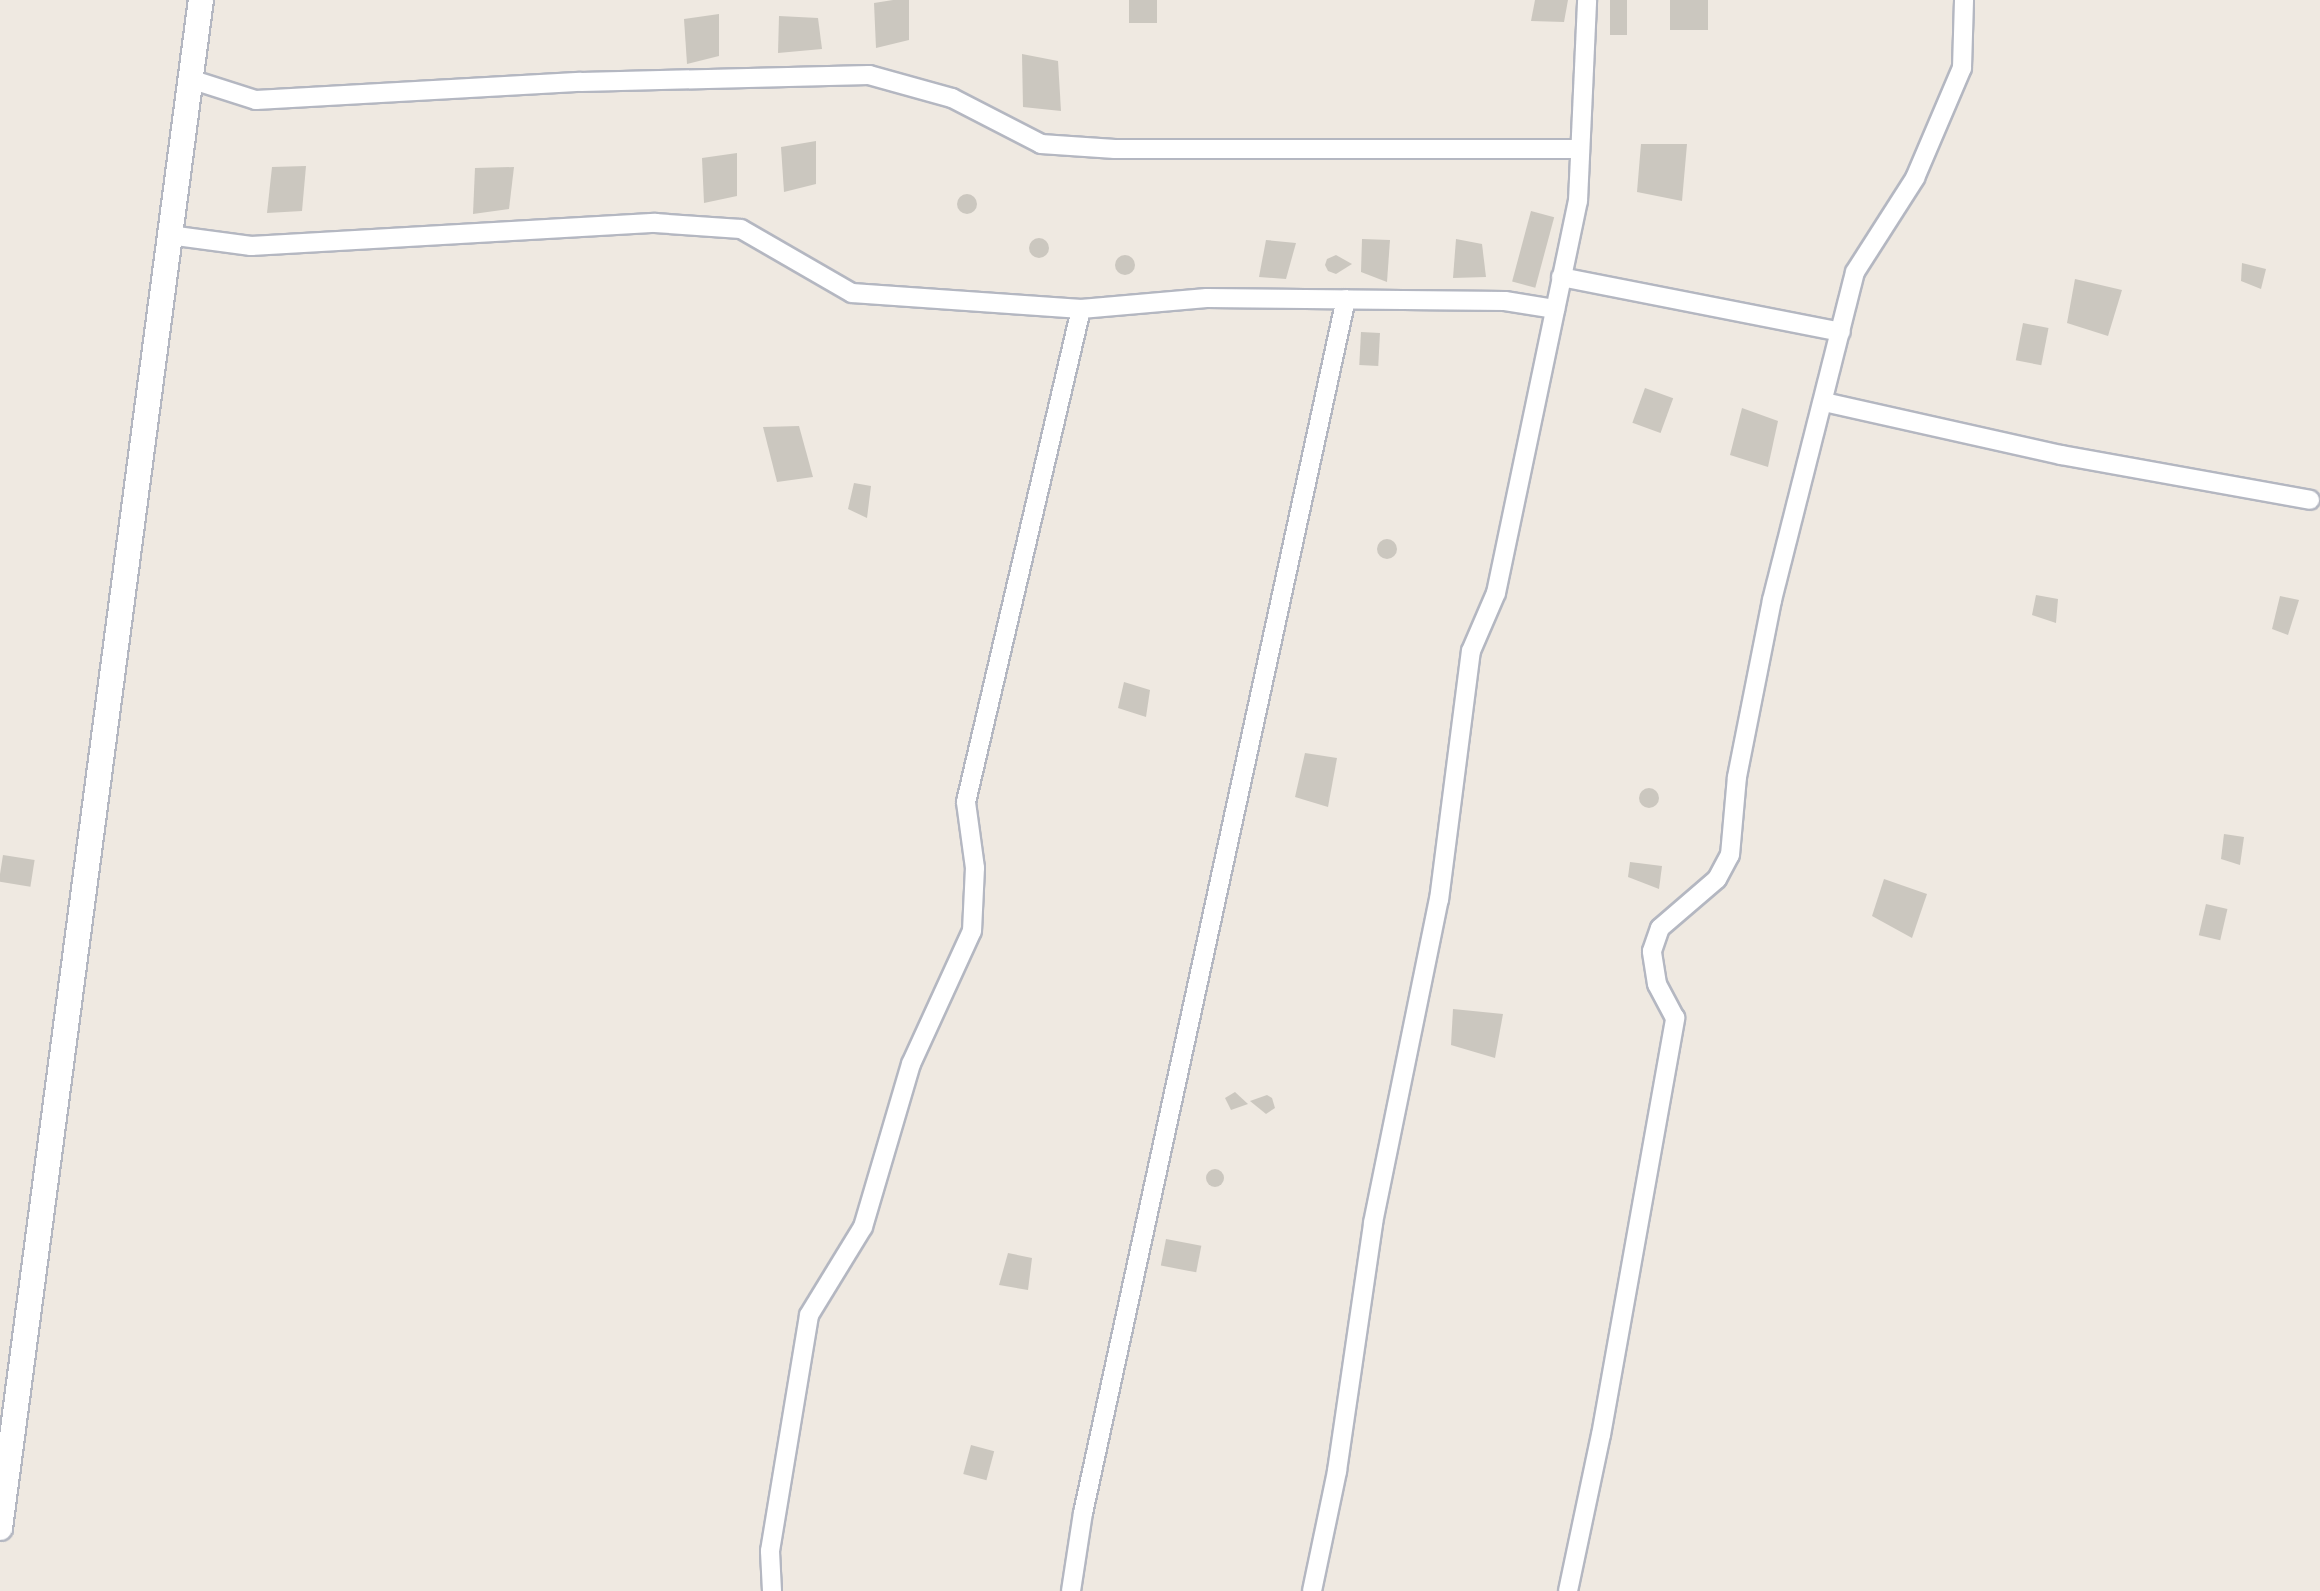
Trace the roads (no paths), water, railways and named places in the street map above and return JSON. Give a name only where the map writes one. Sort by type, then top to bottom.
[{"type":"street","points":[[0,1528],[201,0]]},
{"type":"street","points":[[1312,1591],[1337,1471],[1373,1223],[1439,900],[1471,651],[1496,593],[1578,201],[1587,0]]},
{"type":"street","points":[[1568,1591],[1601,1435],[1675,1018],[1657,984],[1652,951],[1660,928],[1717,879],[1730,855],[1737,777],[1772,600],[1855,272],[1915,178],[1962,68],[1964,0]]},
{"type":"street","points":[[190,79],[256,100],[581,82],[869,75],[952,98],[1041,144],[1115,149],[1579,149]]},
{"type":"street","points":[[169,235],[251,246],[655,223],[741,229],[852,293],[1081,309],[1207,298],[1505,301],[1555,309]]},
{"type":"street","points":[[1561,277],[1841,332]]},
{"type":"street","points":[[1071,1591],[1086,1497],[1346,299]]},
{"type":"street","points":[[772,1591],[770,1551],[809,1315],[863,1227],[911,1064],[972,931],[975,868],[966,802],[1081,309]]},
{"type":"street","points":[[1824,402],[2061,455],[2310,500]]}]
